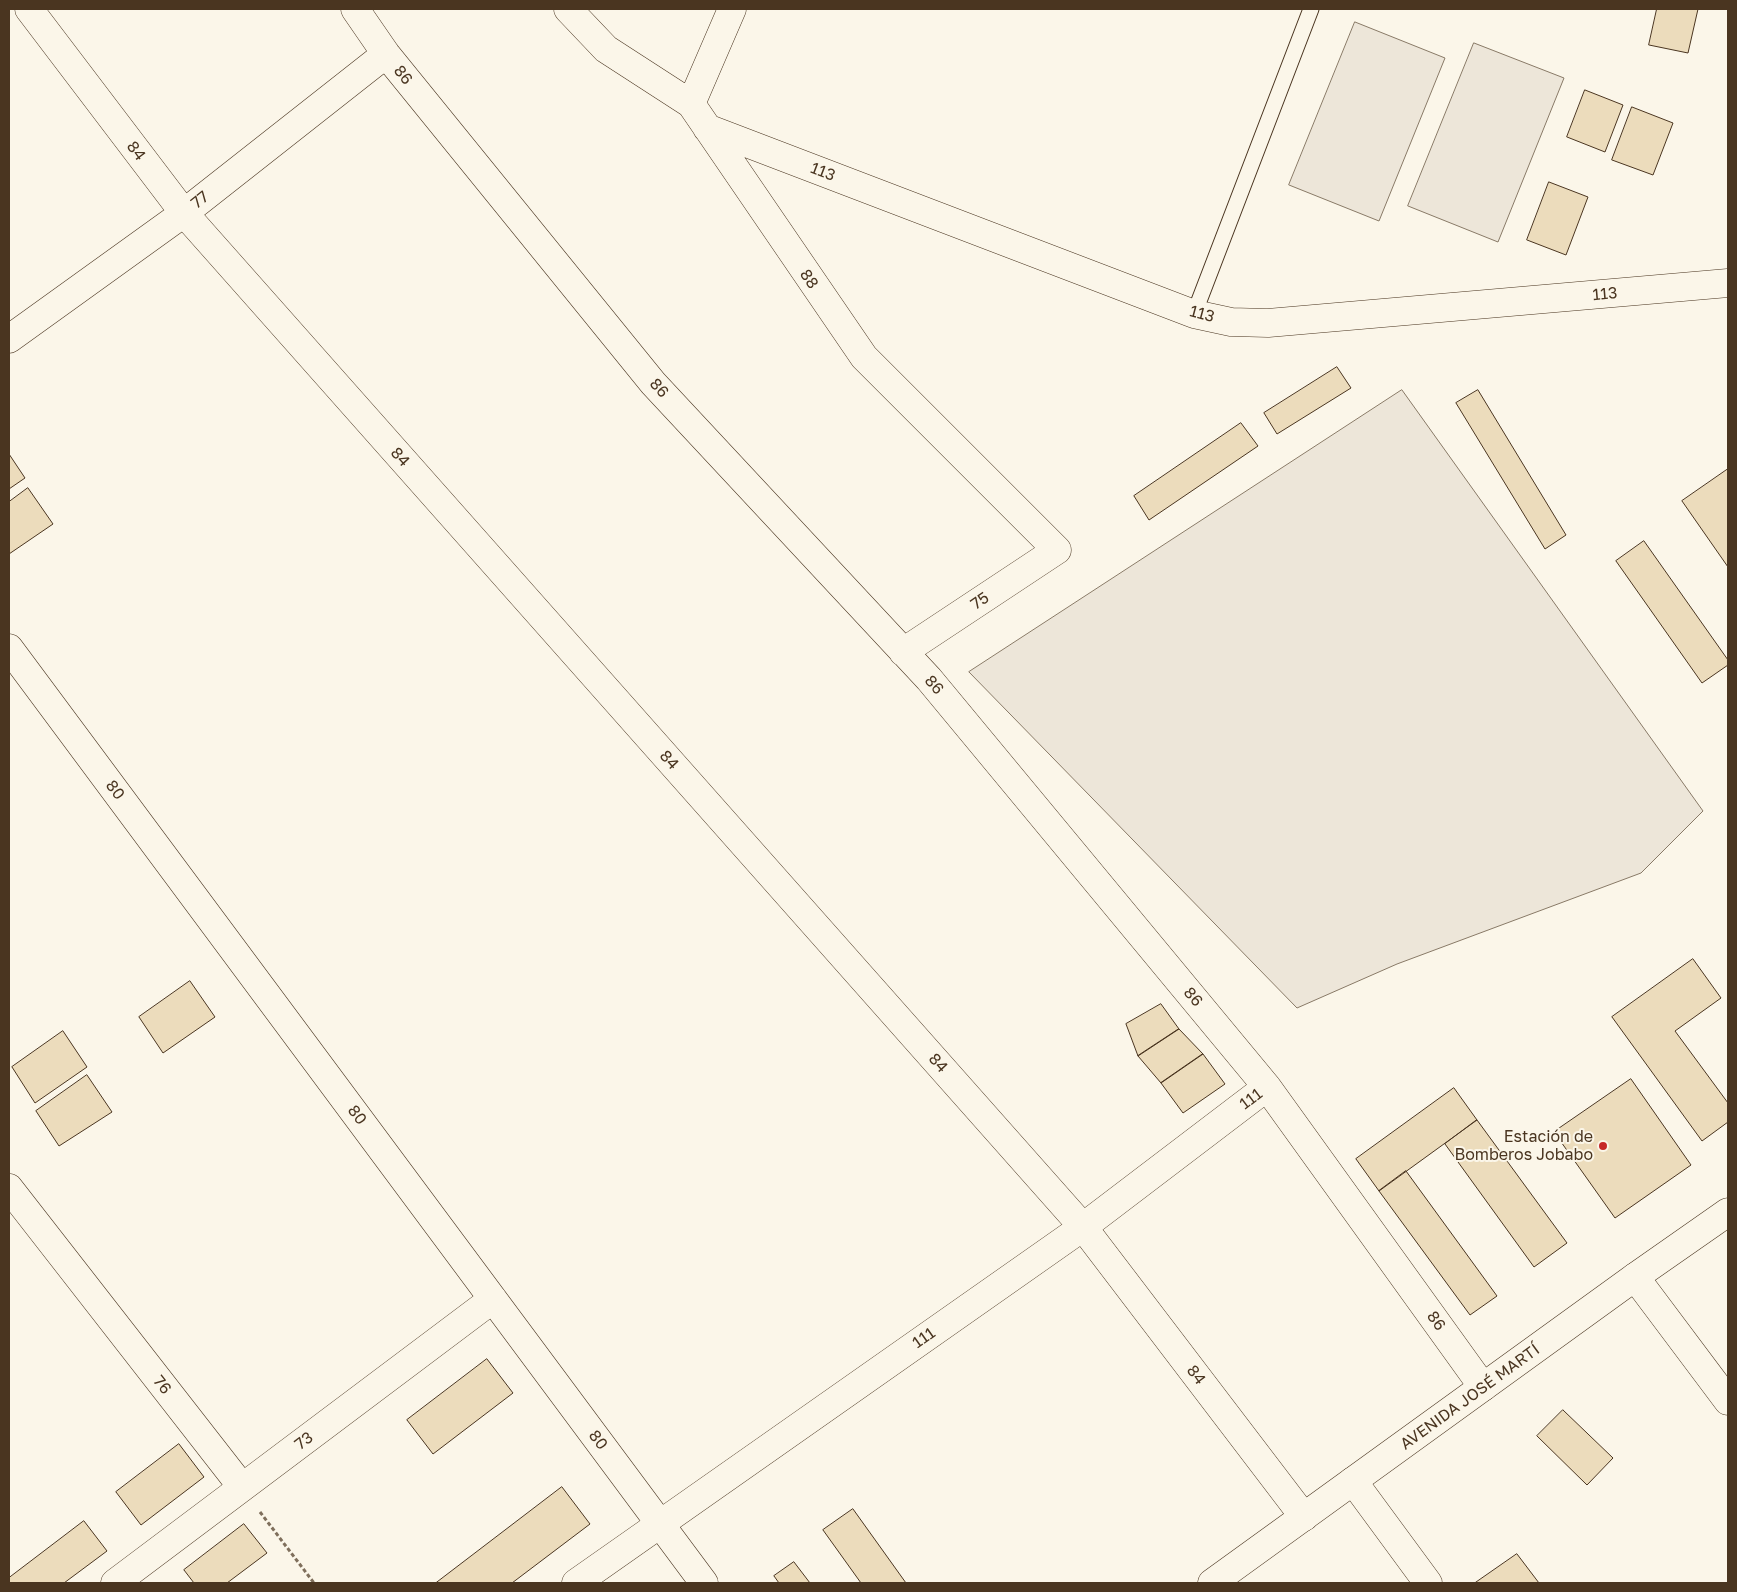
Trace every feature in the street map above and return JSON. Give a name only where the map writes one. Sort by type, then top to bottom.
[{"type":"street","name":"84","points":[[29,9],[184,213],[1083,1227],[1304,1517]]},
{"type":"street","name":"86","points":[[355,9],[386,54],[653,383],[929,679],[1267,1087],[1484,1387]]},
{"type":"street","name":"88","points":[[568,9],[606,49],[691,104],[864,356],[1057,550]]},
{"type":"street","points":[[691,104],[732,9]]},
{"type":"street","name":"77","points":[[9,339],[184,213],[386,54]]},
{"type":"street","name":"113","points":[[707,128],[1194,314],[1231,322],[1268,323],[1728,283]]},
{"type":"street","name":"75","points":[[904,652],[1057,550]]},
{"type":"street","name":"80","points":[[9,648],[704,1583]]},
{"type":"street","name":"111","points":[[576,1583],[1083,1227],[1267,1087]]},
{"type":"street","name":"76","points":[[14,1205],[242,1488]]},
{"type":"street","name":"AVENIDA JOSÉ MARTÍ","points":[[1212,1583],[1635,1277],[1728,1212]]},
{"type":"street","points":[[1635,1277],[1728,1401]]},
{"type":"street","name":"73","points":[[115,1583],[493,1298]]},
{"type":"street","points":[[1353,1481],[1428,1583]]},
{"type":"lane","points":[[1194,314],[1311,9]]},
{"type":"path","points":[[242,1488],[314,1583]]},
{"type":"shaded area","points":[[1355,22],[1445,58],[1379,221],[1289,185]]},
{"type":"shaded area","points":[[1474,43],[1564,78],[1498,242],[1408,206]]},
{"type":"shaded area","points":[[1402,390],[1703,811],[1641,873],[1397,964],[1297,1008],[969,672]]},
{"type":"building","points":[[1657,9],[1698,9],[1688,53],[1649,45]]},
{"type":"building","points":[[1585,90],[1623,105],[1605,152],[1567,137]]},
{"type":"building","points":[[1632,107],[1673,123],[1653,175],[1612,160]]},
{"type":"building","points":[[1549,182],[1588,197],[1566,255],[1527,240]]},
{"type":"building","points":[[1337,367],[1351,388],[1277,434],[1264,413]]},
{"type":"building","points":[[1478,390],[1566,535],[1545,549],[1456,403]]},
{"type":"building","points":[[1241,423],[1258,446],[1149,520],[1134,496]]},
{"type":"building","points":[[9,454],[25,478],[9,489]]},
{"type":"building","points":[[1728,469],[1728,567],[1682,501]]},
{"type":"building","points":[[28,488],[53,524],[9,554],[9,502]]},
{"type":"building","points":[[1644,541],[1728,660],[1728,665],[1702,683],[1616,561]]},
{"type":"building","points":[[1693,959],[1721,998],[1675,1031],[1728,1103],[1728,1122],[1702,1141],[1612,1017]]},
{"type":"building","points":[[190,981],[215,1017],[163,1053],[139,1017]]},
{"type":"building","points":[[1161,1004],[1179,1029],[1138,1056],[1126,1024]]},
{"type":"building","points":[[1179,1029],[1203,1054],[1161,1083],[1138,1056]]},
{"type":"building","points":[[63,1031],[87,1067],[35,1103],[12,1067]]},
{"type":"building","points":[[1203,1054],[1225,1084],[1183,1113],[1161,1083]]},
{"type":"building","points":[[87,1075],[112,1112],[59,1146],[36,1111]]},
{"type":"building","points":[[1631,1079],[1691,1165],[1615,1218],[1554,1132]]},
{"type":"building","points":[[1454,1088],[1477,1120],[1379,1191],[1356,1159]]},
{"type":"building","points":[[1477,1120],[1567,1243],[1534,1267],[1445,1144]]},
{"type":"building","points":[[1406,1171],[1497,1296],[1470,1315],[1379,1191]]},
{"type":"building","points":[[487,1359],[513,1393],[433,1454],[407,1420]]},
{"type":"building","points":[[1563,1410],[1613,1458],[1587,1485],[1537,1436]]},
{"type":"building","points":[[179,1444],[204,1477],[141,1525],[116,1492]]},
{"type":"building","points":[[562,1487],[590,1524],[512,1583],[436,1583]]},
{"type":"building","points":[[853,1509],[906,1583],[861,1583],[823,1530]]},
{"type":"building","points":[[84,1521],[107,1551],[64,1583],[9,1583],[9,1578]]},
{"type":"building","points":[[244,1524],[267,1553],[227,1583],[194,1583],[184,1570]]},
{"type":"building","points":[[1517,1554],[1539,1583],[1475,1583]]},
{"type":"building","points":[[794,1562],[810,1583],[779,1583],[774,1576]]},
{"type":"place","name":"Estación de Bomberos Jobabo","points":[[1603,1146]]}]
